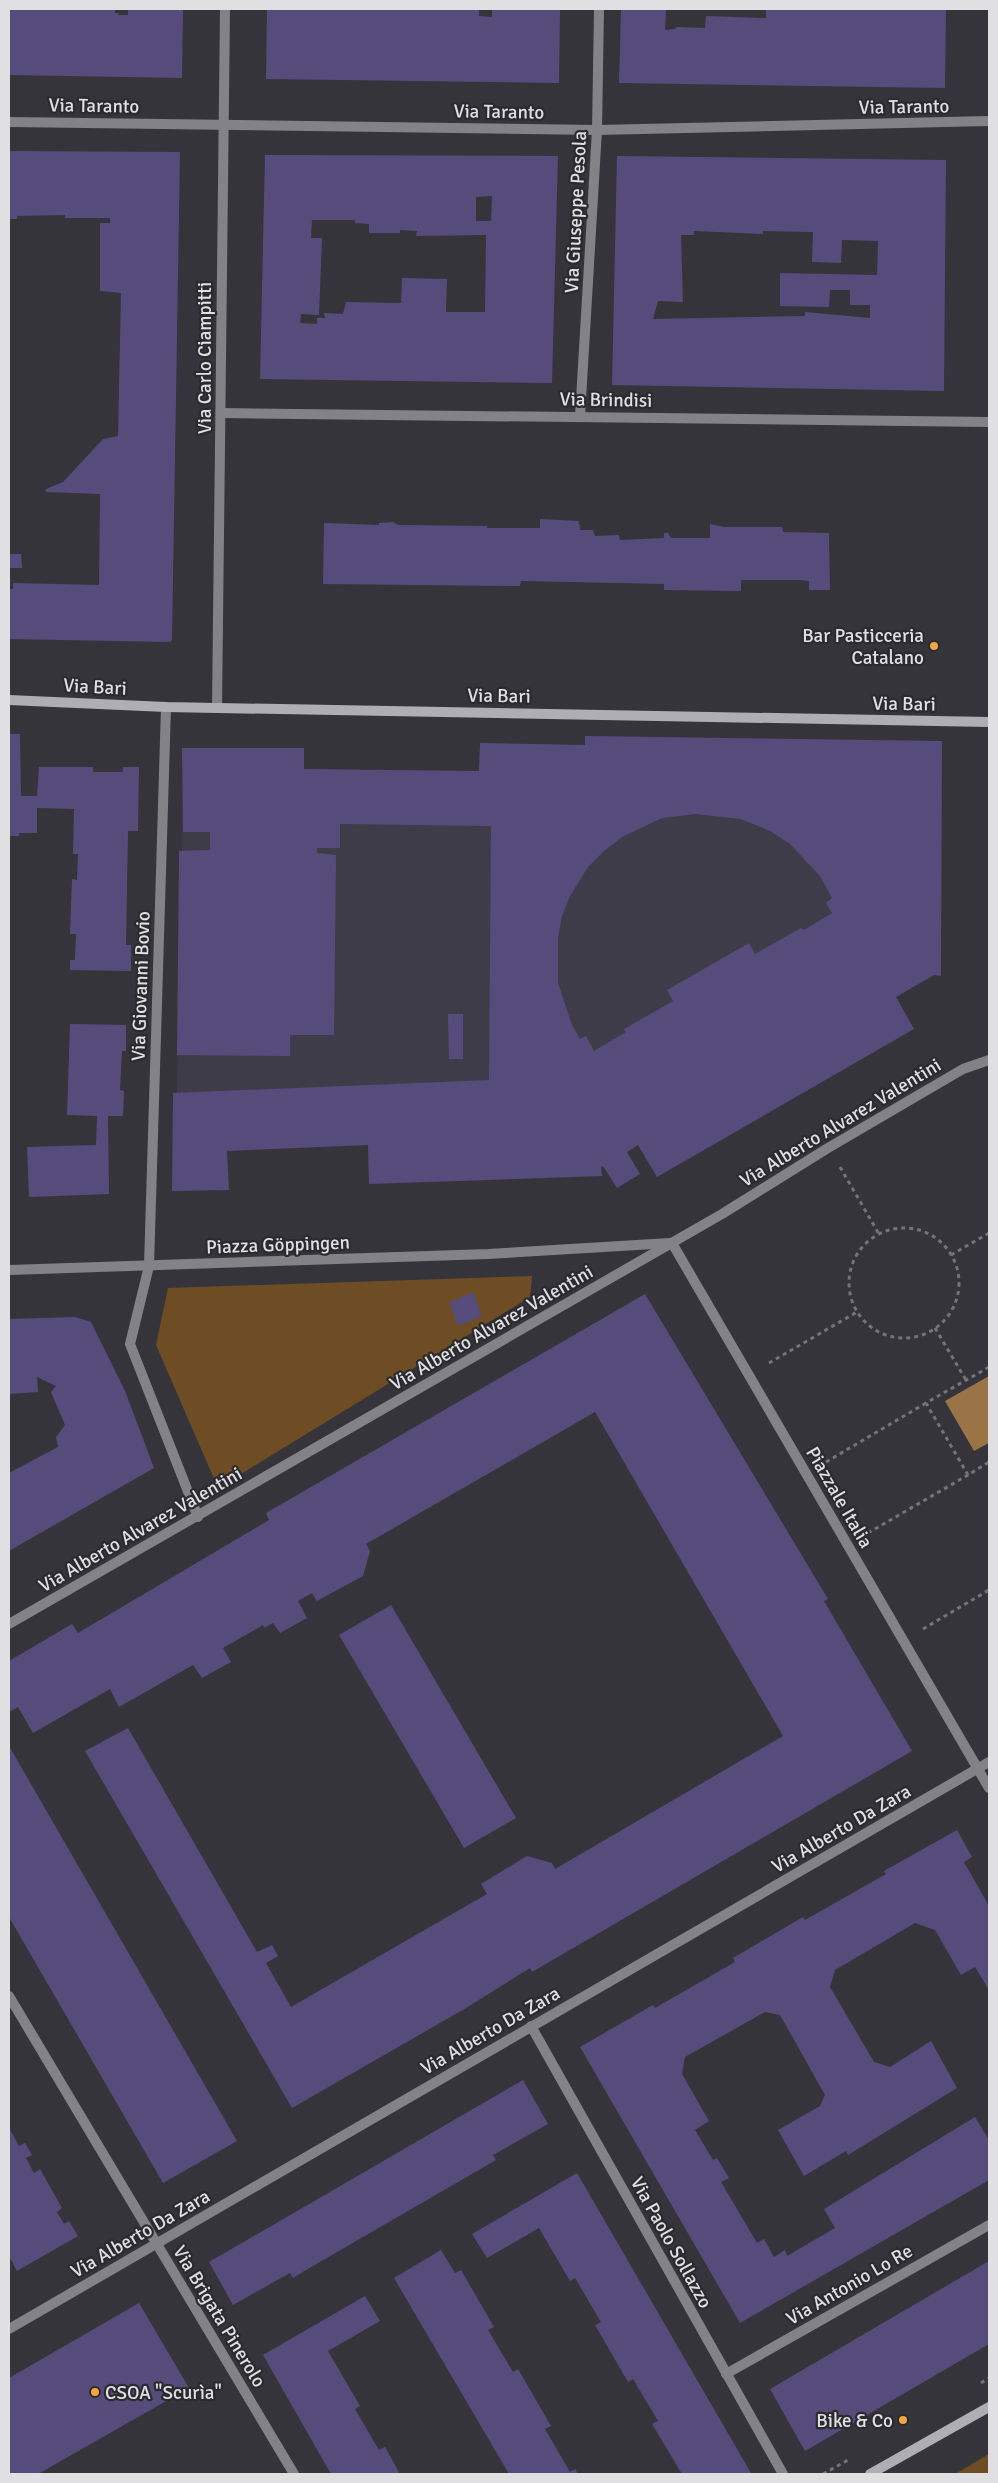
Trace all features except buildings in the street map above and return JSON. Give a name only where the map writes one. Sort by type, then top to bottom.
[{"type":"street","name":"Via Carlo Ciampitti","points":[[217,708],[222,413],[225,9]]},
{"type":"street","name":"Via Giuseppe Pesola","points":[[580,416],[597,130],[599,9]]},
{"type":"street","name":"Via Taranto","points":[[9,122],[597,130],[989,121]]},
{"type":"street","name":"Via Brindisi","points":[[222,413],[989,422]]},
{"type":"street","name":"Via Bari","points":[[9,700],[166,707],[989,722]]},
{"type":"street","name":"Via Giovanni Bovio","points":[[149,1266],[166,707]]},
{"type":"street","name":"Via Alberto Alvarez Valentini","points":[[9,1624],[672,1243],[963,1069],[989,1060]]},
{"type":"street","name":"Piazza Göppingen","points":[[9,1270],[488,1254],[672,1243]]},
{"type":"street","name":"Piazzale Italia","points":[[672,1243],[989,1788]]},
{"type":"street","points":[[149,1266],[130,1344],[198,1517]]},
{"type":"street","name":"Via Alberto Da Zara","points":[[9,2329],[989,1762]]},
{"type":"street","name":"Via Brigata Pinerolo","points":[[9,1996],[294,2474]]},
{"type":"street","name":"Via Paolo Sollazzo","points":[[531,2026],[783,2474]]},
{"type":"street","name":"Via Antonio Lo Re","points":[[726,2374],[989,2225]]},
{"type":"street","points":[[870,2474],[989,2407]]},
{"type":"path","points":[[828,1148],[879,1234]]},
{"type":"path","points":[[901,1228],[923,1231],[940,1241],[952,1255],[958,1271],[958,1291],[952,1310],[935,1328],[917,1336],[900,1338],[882,1333],[869,1326],[857,1312],[850,1296],[849,1284],[853,1261],[868,1242],[879,1234],[901,1228]]},
{"type":"path","points":[[952,1255],[989,1233]]},
{"type":"path","points":[[749,1375],[857,1312]]},
{"type":"path","points":[[935,1328],[966,1380]]},
{"type":"path","points":[[806,1474],[989,1367]]},
{"type":"path","points":[[926,1403],[968,1475]]},
{"type":"path","points":[[848,1545],[989,1462]]},
{"type":"path","points":[[903,1640],[989,1590]]},
{"type":"shaded area","points":[[531,745],[937,874],[638,1141],[370,1142],[223,1148],[175,1187],[184,749],[302,771],[529,773]]},
{"type":"shaded area","points":[[532,1276],[530,1297],[218,1488],[156,1345],[168,1288]]},
{"type":"shaded area","points":[[989,1376],[989,1443],[974,1451],[945,1401]]},
{"type":"shaded area","points":[[989,2454],[989,2474],[955,2474]]},
{"type":"place","name":"Bar Pasticceria Catalano","points":[[934,646]]},
{"type":"place","name":"CSOA \"Scurìa\"","points":[[95,2392]]},
{"type":"place","name":"Bike & Co","points":[[903,2420]]}]
